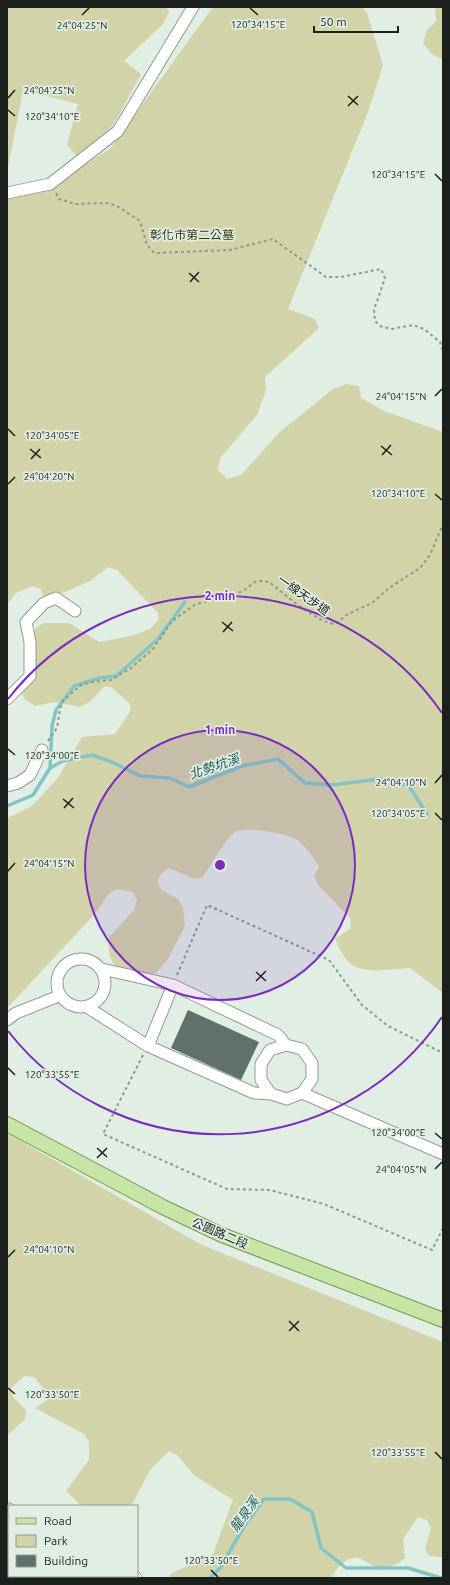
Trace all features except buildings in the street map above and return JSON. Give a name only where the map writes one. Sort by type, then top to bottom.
[{"type":"main road","name":"公園路二段","points":[[7,1124],[163,1207],[222,1235],[443,1320]]},
{"type":"street","points":[[7,193],[50,184],[118,131],[194,7]]},
{"type":"street","points":[[7,699],[30,676],[30,642],[26,622],[44,603],[56,598],[75,612]]},
{"type":"street","points":[[7,786],[18,783],[30,775],[42,750]]},
{"type":"street","points":[[271,1094],[261,1080],[260,1064],[270,1050],[286,1045],[302,1049],[312,1063],[312,1080],[302,1093],[287,1099],[271,1094],[254,1093],[148,1046],[87,1007],[71,1006],[59,996],[56,981],[61,967],[74,958],[90,959],[102,969],[173,985],[278,1035],[286,1045]]},
{"type":"street","points":[[87,1007],[100,999],[106,984],[102,969]]},
{"type":"street","points":[[148,1046],[173,985]]},
{"type":"street","points":[[7,1020],[16,1014],[59,996]]},
{"type":"street","points":[[302,1093],[443,1154]]},
{"type":"path","points":[[50,184],[59,198],[74,204],[108,203],[117,206],[140,221],[147,244],[154,253],[230,250],[273,239],[326,276],[341,277],[381,269],[385,278],[374,310],[375,321],[380,326],[391,329],[413,325],[424,329],[440,342],[443,351]]},
{"type":"path","name":"一線天步道","points":[[42,750],[57,728],[63,701],[81,685],[111,680],[131,668],[153,649],[172,621],[196,604],[226,597],[243,591],[255,582],[268,582],[318,618],[328,623],[335,624],[348,614],[372,603],[389,588],[420,568],[430,555],[443,524]]},
{"type":"path","points":[[173,985],[207,905],[329,960],[362,1005],[388,1026],[443,1053]]},
{"type":"path","points":[[148,1046],[103,1134],[227,1190],[270,1190],[324,1204],[432,1250],[443,1228]]},
{"type":"green space","points":[[7,7],[167,7],[169,12],[163,24],[124,61],[141,74],[114,124],[79,159],[67,145],[78,104],[23,90],[7,173]]},
{"type":"green space","name":"彰化市第二公墓","points":[[213,7],[362,7],[367,13],[383,65],[368,112],[288,309],[315,319],[319,328],[265,377],[266,390],[257,415],[220,458],[218,470],[227,479],[241,475],[280,432],[333,389],[346,384],[359,386],[361,398],[384,411],[443,432],[443,993],[410,968],[370,970],[356,967],[350,963],[343,955],[335,939],[351,928],[350,918],[318,885],[314,875],[319,867],[306,848],[296,839],[291,837],[265,831],[240,830],[232,834],[228,839],[203,877],[194,879],[169,868],[161,874],[157,882],[162,890],[178,899],[183,907],[185,926],[168,959],[156,973],[129,974],[123,972],[118,968],[110,956],[109,937],[134,910],[137,901],[133,892],[116,889],[109,894],[93,916],[7,1008],[7,818],[32,806],[58,778],[82,737],[115,734],[131,710],[130,704],[111,687],[104,687],[91,701],[80,707],[55,702],[35,706],[25,699],[22,693],[35,677],[32,638],[33,631],[43,623],[69,623],[99,642],[131,636],[150,629],[159,619],[158,613],[117,570],[108,567],[90,581],[44,601],[41,589],[32,586],[16,593],[7,605],[7,195],[61,179],[110,149]]},
{"type":"green space","points":[[435,7],[443,7],[443,60],[432,54],[423,43],[427,30],[436,21]]},
{"type":"green space","points":[[7,1133],[202,1245],[443,1342],[443,1557],[429,1556],[425,1548],[431,1529],[427,1520],[418,1517],[403,1539],[405,1558],[398,1563],[381,1570],[361,1559],[354,1558],[349,1559],[342,1564],[331,1578],[170,1578],[170,1574],[213,1554],[233,1500],[195,1476],[177,1455],[169,1451],[150,1470],[132,1505],[81,1505],[66,1491],[89,1460],[89,1442],[84,1434],[35,1408],[51,1397],[34,1377],[24,1376],[11,1388],[13,1397],[26,1410],[25,1419],[7,1436]]},
{"type":"green space","points":[[7,1525],[8,1577],[112,1577],[112,1578],[7,1578]]},
{"type":"waterway","points":[[50,768],[52,726],[56,710],[74,686],[100,678],[116,676],[157,640],[185,602]]},
{"type":"waterway","name":"北勢坑溪","points":[[7,806],[33,795],[50,768],[63,761],[92,755],[112,762],[140,776],[170,778],[189,787],[242,766],[278,759],[305,783],[332,785],[380,779],[409,786],[427,814]]},
{"type":"waterway","name":"龍泉溪","points":[[210,1578],[220,1568],[245,1525],[264,1499],[290,1499],[312,1512],[321,1548],[346,1568],[408,1568],[441,1578]]}]
